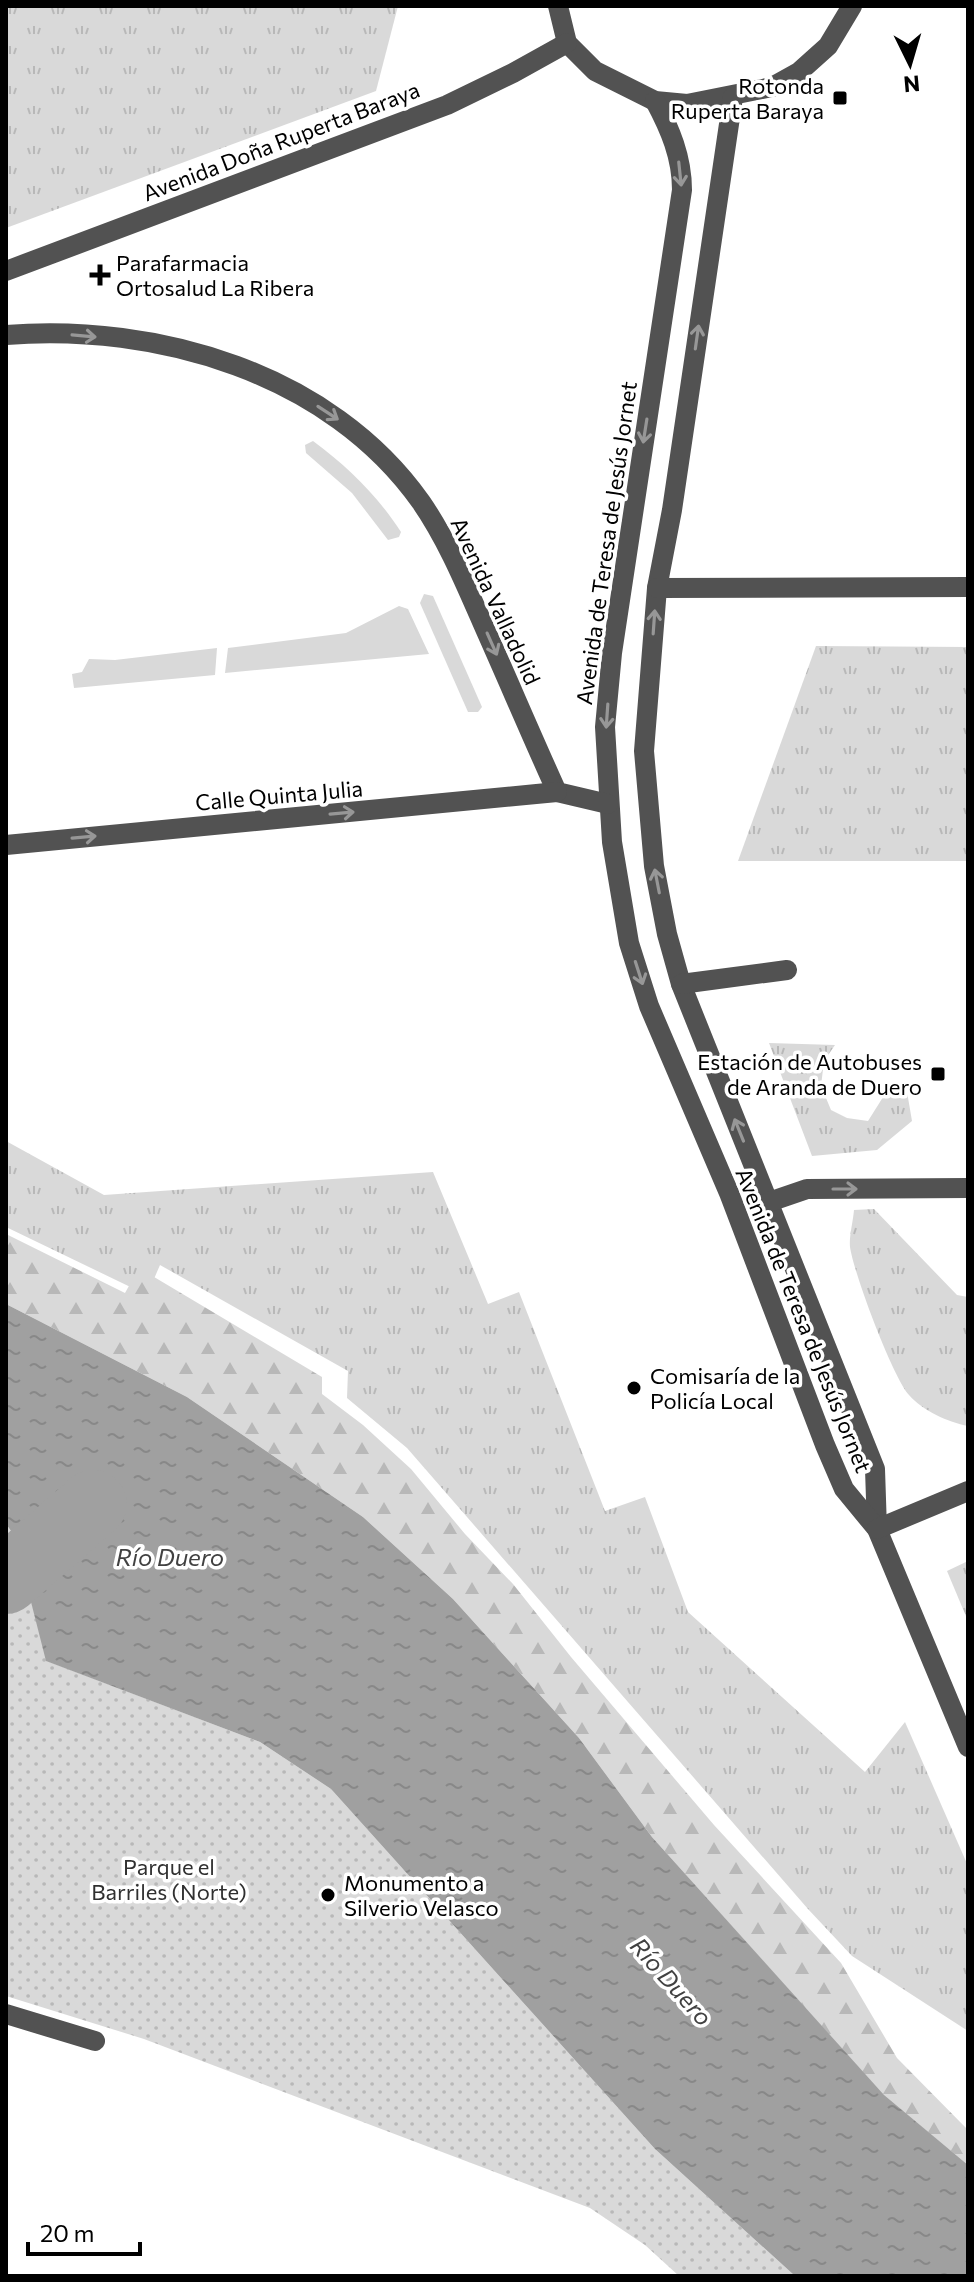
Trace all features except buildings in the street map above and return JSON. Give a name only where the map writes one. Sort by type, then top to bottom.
[{"type":"street","points":[[558,6],[567,43],[595,71],[655,101],[687,104],[772,87],[807,66],[828,46],[852,6]]},
{"type":"street","name":"Avenida Doña Ruperta Baraya","points":[[6,271],[447,105],[567,43]]},
{"type":"street","name":"Avenida de Teresa de Jesús Jornet","points":[[733,97],[672,510],[657,588],[644,751],[647,809],[667,934],[681,984],[875,1469],[877,1529]]},
{"type":"street","name":"Avenida de Teresa de Jesús Jornet","points":[[655,101],[670,128],[682,170],[682,190],[612,653],[605,727],[608,804],[617,880],[629,943],[649,1006],[729,1193],[844,1489],[877,1529]]},
{"type":"street","name":"Avenida Valladolid","points":[[6,335],[41,332],[148,341],[202,355],[258,374],[300,394],[355,431],[391,465],[421,503],[452,557],[557,792]]},
{"type":"street","points":[[657,588],[968,587]]},
{"type":"street","points":[[557,792],[608,804]]},
{"type":"street","name":"Calle Quinta Julia","points":[[6,845],[557,792]]},
{"type":"street","points":[[681,984],[787,970]]},
{"type":"street","points":[[769,1202],[807,1189],[968,1188]]},
{"type":"street","points":[[968,1491],[877,1529],[968,1747]]},
{"type":"street","points":[[6,2014],[95,2041]]},
{"type":"green space","points":[[6,6],[398,6],[376,91],[6,228]]},
{"type":"green space","points":[[313,441],[350,471],[372,494],[401,532],[399,537],[388,540],[352,493],[306,453],[305,445]]},
{"type":"green space","points":[[424,594],[433,596],[482,707],[478,712],[468,712],[420,603]]},
{"type":"green space","points":[[399,606],[408,609],[429,654],[225,673],[228,648],[346,633]]},
{"type":"green space","points":[[816,646],[968,647],[968,861],[738,861]]},
{"type":"green space","points":[[217,648],[215,675],[74,688],[72,674],[82,672],[89,659],[115,660]]},
{"type":"green space","points":[[769,1043],[835,1045],[824,1061],[821,1086],[831,1110],[847,1118],[868,1121],[885,1094],[906,1086],[912,1121],[877,1150],[812,1156]]},
{"type":"green space","points":[[6,1141],[104,1195],[433,1172],[488,1304],[519,1292],[605,1511],[645,1497],[688,1612],[865,1772],[905,1722],[968,1866],[968,2031],[852,1956],[407,1448],[347,1398],[348,1371],[160,1265],[147,1295],[6,1227]]},
{"type":"green space","points":[[874,1209],[957,1295],[968,1297],[968,1426],[936,1415],[915,1401],[902,1384],[884,1347],[850,1247],[854,1210]]},
{"type":"green space","points":[[6,1234],[125,1293],[139,1268],[322,1377],[322,1394],[363,1425],[411,1469],[465,1534],[513,1584],[714,1825],[841,1963],[897,2058],[968,2130],[968,2165],[884,2096],[652,1837],[579,1738],[453,1599],[363,1517],[187,1397],[6,1304]]},
{"type":"green space","name":"Parque el Barriles (Norte)","points":[[6,1524],[14,1535],[47,1661],[260,1742],[331,1789],[655,2149],[795,2276],[679,2276],[645,2245],[590,2208],[144,2039],[6,1996]]},
{"type":"green space","points":[[968,1561],[968,1621],[947,1571]]},
{"type":"water","name":"Río Duero","points":[[6,1304],[187,1397],[363,1517],[453,1599],[579,1738],[652,1837],[884,2095],[968,2165],[968,2276],[795,2276],[655,2149],[331,1789],[260,1742],[46,1661],[14,1535],[6,1524]]},
{"type":"waterway","points":[[6,1580],[93,1504]]},
{"type":"place","name":"Rotonda Ruperta Baraya","points":[[840,98]]},
{"type":"place","name":"Parafarmacia Ortosalud La Ribera","points":[[100,275]]},
{"type":"place","name":"Estación de Autobuses de Aranda de Duero","points":[[938,1074]]},
{"type":"place","name":"Comisaría de la Policía Local","points":[[634,1388]]},
{"type":"place","name":"Monumento a Silverio Velasco","points":[[328,1895]]}]
